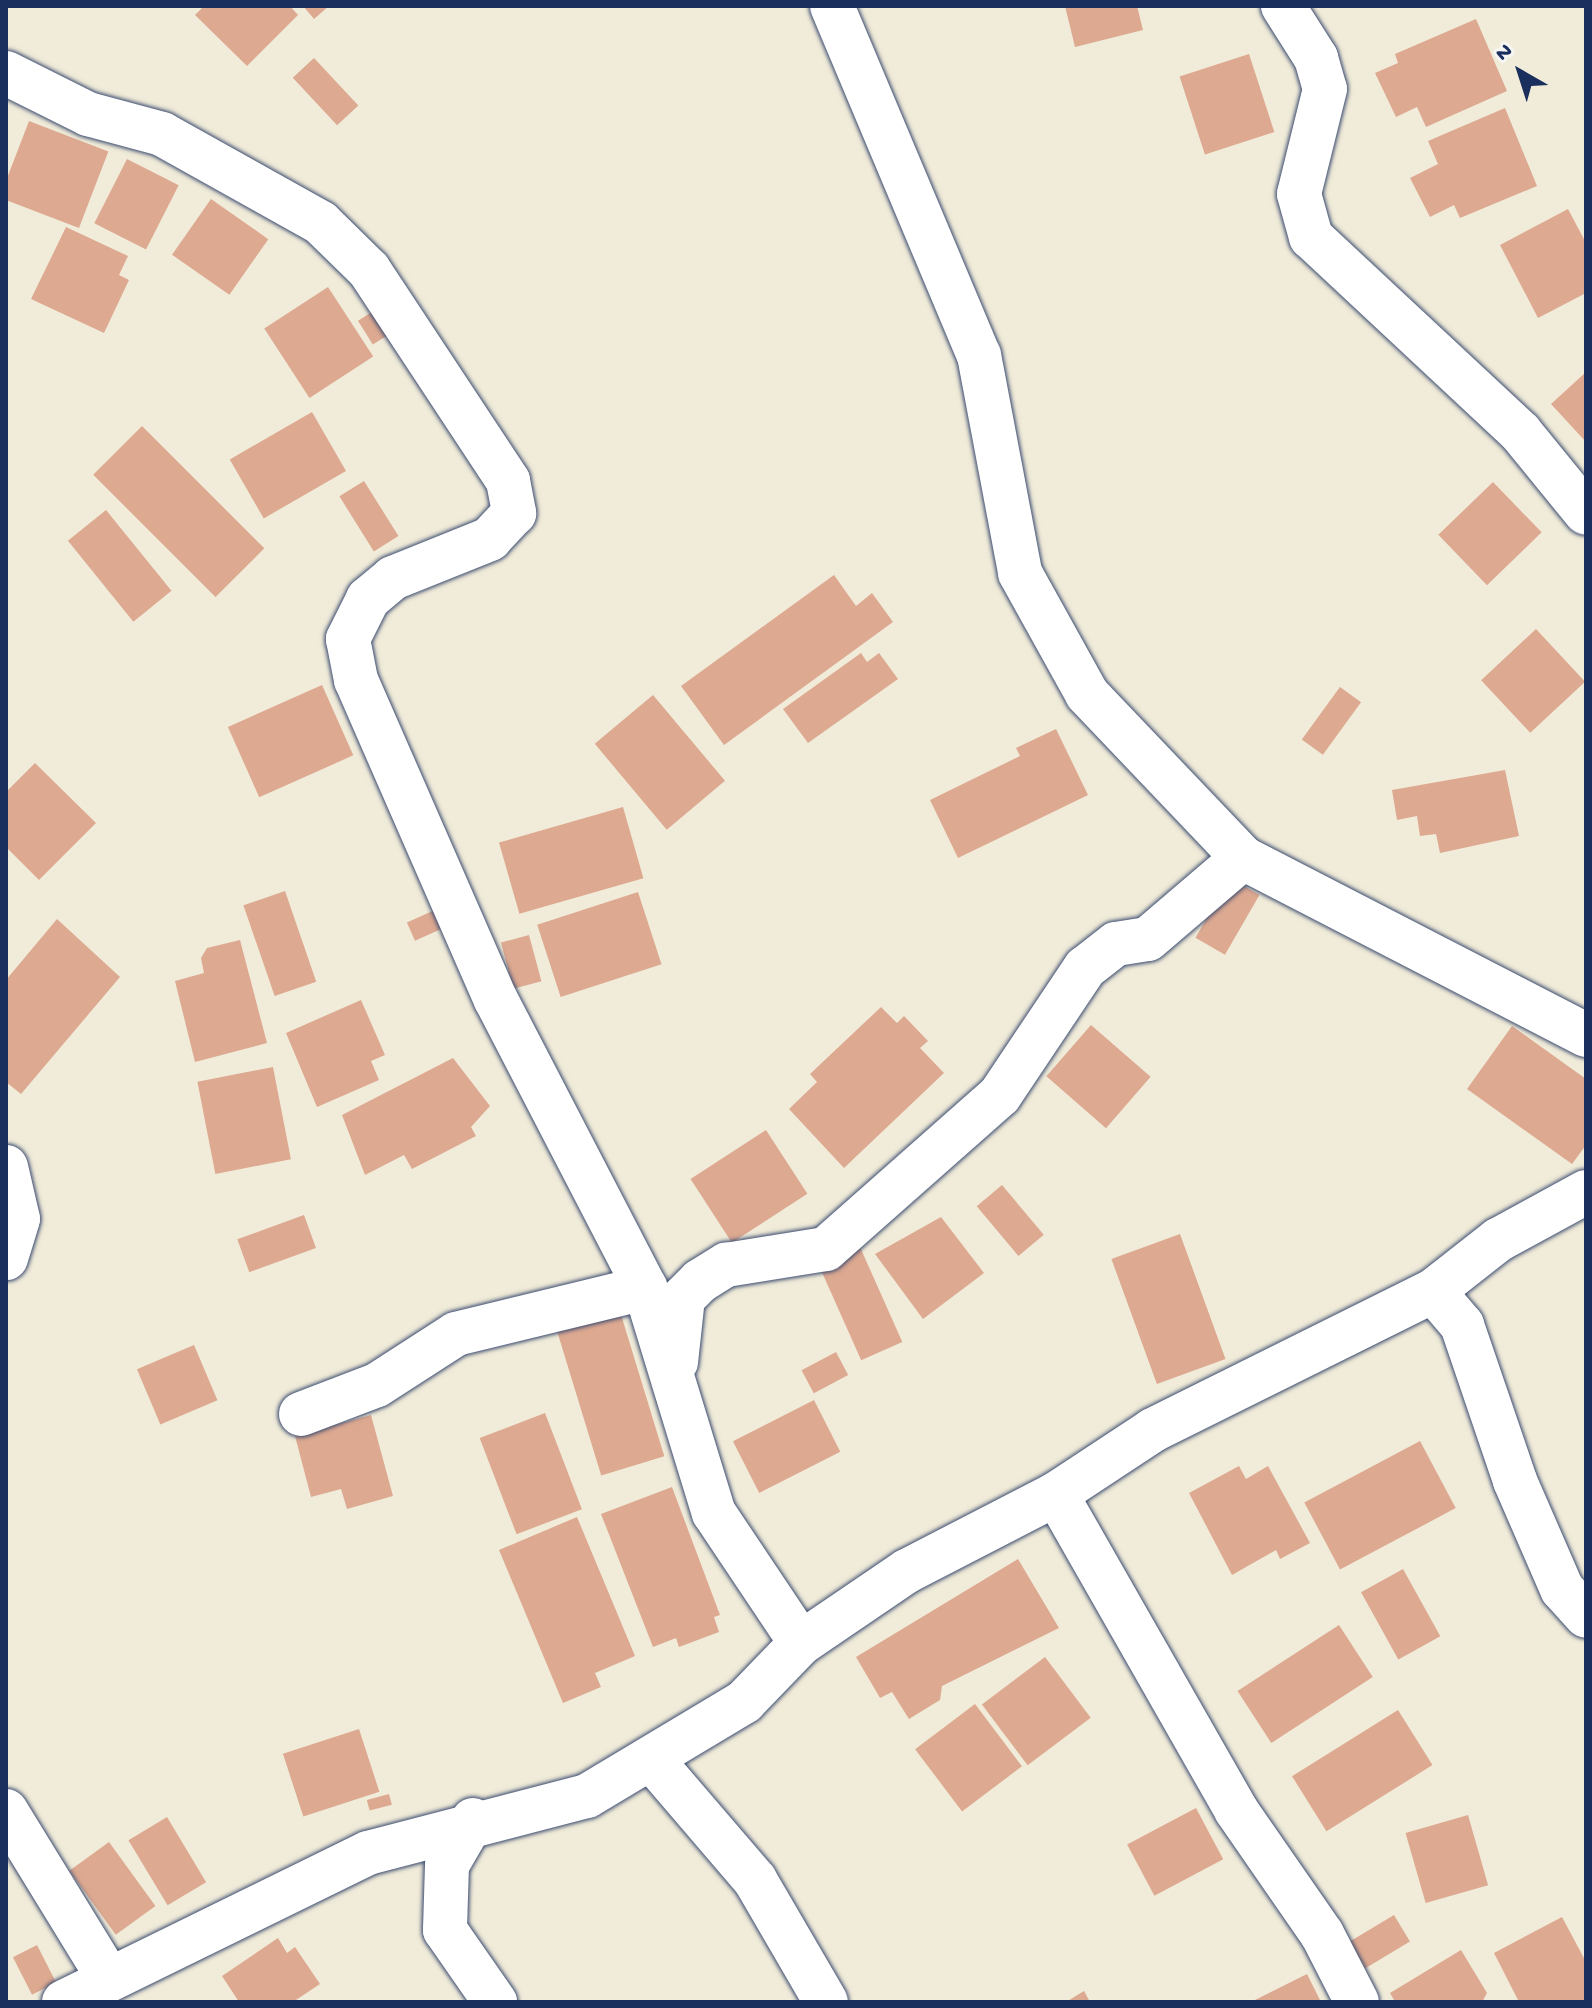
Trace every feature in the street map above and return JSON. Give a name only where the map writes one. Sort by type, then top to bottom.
[{"type":"street","points":[[832,6],[979,355],[1020,573],[1087,694],[1243,858],[1586,1035]]},
{"type":"street","points":[[1283,6],[1316,58],[1325,89],[1299,194],[1311,237],[1520,432],[1586,513]]},
{"type":"street","points":[[6,73],[88,114],[162,134],[321,223],[369,270],[508,481],[514,513],[490,539],[393,578],[368,599],[348,639],[362,695],[496,1000],[645,1288],[678,1409],[714,1513],[801,1643]]},
{"type":"street","points":[[678,1409],[675,1326],[683,1298],[700,1281],[726,1265],[826,1249],[1000,1095],[1085,968],[1116,944],[1148,939],[1243,858]]},
{"type":"street","points":[[6,1167],[18,1219],[6,1258]]},
{"type":"street","points":[[64,2002],[107,1976],[368,1853],[473,1820],[587,1796],[653,1761],[744,1702],[801,1643],[907,1571],[1056,1494],[1153,1430],[1433,1291],[1498,1240],[1586,1192]]},
{"type":"street","points":[[301,1414],[377,1385],[456,1334],[645,1288]]},
{"type":"street","points":[[1433,1291],[1462,1325],[1521,1494],[1562,1589],[1586,1616]]},
{"type":"street","points":[[1056,1494],[1236,1810],[1322,1934],[1357,2002]]},
{"type":"street","points":[[653,1761],[755,1880],[826,2002]]},
{"type":"street","points":[[6,1811],[107,1976]]},
{"type":"street","points":[[473,1820],[447,1865],[445,1930],[495,2002]]},
{"type":"building","points":[[204,6],[290,6],[298,15],[247,66],[195,15]]},
{"type":"building","points":[[303,6],[329,6],[314,19]]},
{"type":"building","points":[[1065,6],[1137,6],[1143,30],[1075,47]]},
{"type":"building","points":[[1476,19],[1507,91],[1426,127],[1417,107],[1396,117],[1375,73],[1398,63],[1395,54]]},
{"type":"building","points":[[1249,54],[1274,132],[1205,155],[1180,77]]},
{"type":"building","points":[[314,58],[358,106],[337,125],[293,78]]},
{"type":"building","points":[[1505,108],[1537,186],[1460,218],[1454,205],[1430,217],[1410,178],[1438,164],[1428,141]]},
{"type":"building","points":[[29,121],[108,151],[79,228],[6,200],[6,181]]},
{"type":"building","points":[[127,159],[179,185],[146,249],[94,223]]},
{"type":"building","points":[[211,199],[268,239],[229,295],[172,255]]},
{"type":"building","points":[[1568,209],[1586,243],[1586,293],[1538,318],[1500,245]]},
{"type":"building","points":[[66,227],[128,256],[119,275],[129,280],[104,333],[31,299]]},
{"type":"building","points":[[328,287],[373,357],[309,398],[264,328]]},
{"type":"building","points":[[380,307],[395,331],[373,345],[358,321]]},
{"type":"building","points":[[1586,372],[1586,442],[1551,404]]},
{"type":"building","points":[[312,412],[346,471],[264,518],[230,459]]},
{"type":"building","points":[[142,426],[264,548],[216,597],[93,475]]},
{"type":"building","points":[[364,481],[398,536],[374,551],[339,496]]},
{"type":"building","points":[[1493,482],[1542,532],[1487,585],[1438,535]]},
{"type":"building","points":[[106,510],[171,591],[133,622],[68,541]]},
{"type":"building","points":[[834,575],[856,606],[872,593],[893,622],[724,745],[681,686]]},
{"type":"building","points":[[1536,629],[1585,682],[1530,733],[1481,680]]},
{"type":"building","points":[[861,653],[867,662],[879,653],[898,679],[808,743],[783,709]]},
{"type":"building","points":[[322,685],[353,755],[259,797],[228,727]]},
{"type":"building","points":[[1340,687],[1361,702],[1323,755],[1302,740]]},
{"type":"building","points":[[653,695],[725,781],[667,830],[595,744]]},
{"type":"building","points":[[1056,729],[1088,795],[958,858],[930,800],[1020,756],[1016,748]]},
{"type":"building","points":[[35,763],[96,823],[39,880],[6,847],[6,792]]},
{"type":"building","points":[[1505,770],[1519,836],[1440,853],[1436,834],[1420,836],[1417,816],[1397,820],[1392,790]]},
{"type":"building","points":[[623,807],[643,878],[519,914],[499,843]]},
{"type":"building","points":[[1230,878],[1259,895],[1225,955],[1196,938]]},
{"type":"building","points":[[285,891],[316,982],[275,996],[243,905]]},
{"type":"building","points":[[638,892],[661,964],[561,997],[537,925]]},
{"type":"building","points":[[437,909],[445,927],[415,941],[407,922]]},
{"type":"building","points":[[57,919],[120,977],[21,1094],[6,1082],[6,980]]},
{"type":"building","points":[[529,935],[541,981],[513,989],[501,943]]},
{"type":"building","points":[[240,940],[267,1043],[195,1062],[175,981],[204,973],[201,958],[207,948]]},
{"type":"building","points":[[361,1000],[385,1055],[371,1061],[379,1080],[317,1107],[286,1033]]},
{"type":"building","points":[[881,1007],[897,1023],[904,1016],[928,1041],[920,1048],[944,1073],[844,1168],[789,1109],[817,1082],[810,1074]]},
{"type":"building","points":[[1091,1025],[1151,1077],[1106,1128],[1046,1076]]},
{"type":"building","points":[[1512,1026],[1586,1079],[1586,1145],[1572,1164],[1467,1089]]},
{"type":"building","points":[[453,1058],[490,1106],[471,1127],[476,1136],[412,1169],[404,1155],[365,1175],[342,1115]]},
{"type":"building","points":[[273,1067],[291,1159],[215,1174],[197,1082]]},
{"type":"building","points":[[766,1130],[807,1194],[732,1243],[691,1179]]},
{"type":"building","points":[[1002,1185],[1044,1235],[1019,1256],[977,1206]]},
{"type":"building","points":[[304,1215],[316,1248],[249,1272],[237,1239]]},
{"type":"building","points":[[941,1217],[984,1273],[923,1319],[875,1254]]},
{"type":"building","points":[[1180,1234],[1225,1359],[1157,1384],[1111,1259]]},
{"type":"building","points":[[860,1247],[902,1342],[861,1360],[819,1265]]},
{"type":"building","points":[[619,1308],[664,1456],[601,1476],[556,1327]]},
{"type":"building","points":[[194,1345],[217,1400],[160,1424],[137,1369]]},
{"type":"building","points":[[836,1352],[848,1375],[814,1393],[802,1370]]},
{"type":"building","points":[[814,1400],[840,1452],[759,1493],[733,1441]]},
{"type":"building","points":[[545,1413],[582,1509],[517,1534],[480,1438]]},
{"type":"building","points":[[371,1415],[393,1496],[347,1509],[341,1489],[311,1497],[295,1436]]},
{"type":"building","points":[[1420,1441],[1456,1508],[1340,1570],[1304,1503]]},
{"type":"building","points":[[1239,1466],[1246,1479],[1268,1466],[1310,1543],[1280,1559],[1276,1550],[1232,1575],[1189,1493]]},
{"type":"building","points":[[672,1487],[720,1615],[714,1617],[719,1632],[679,1647],[676,1638],[653,1647],[601,1514]]},
{"type":"building","points":[[577,1517],[635,1656],[595,1673],[601,1687],[563,1703],[499,1550]]},
{"type":"building","points":[[1018,1559],[1059,1628],[942,1686],[940,1700],[909,1719],[892,1692],[880,1698],[856,1657]]},
{"type":"building","points":[[1403,1569],[1440,1636],[1398,1660],[1361,1592]]},
{"type":"building","points":[[1339,1625],[1373,1677],[1271,1743],[1238,1691]]},
{"type":"building","points":[[1045,1657],[1091,1718],[1028,1765],[982,1705]]},
{"type":"building","points":[[975,1704],[1022,1766],[962,1811],[915,1749]]},
{"type":"building","points":[[1398,1710],[1432,1765],[1326,1831],[1292,1776]]},
{"type":"building","points":[[359,1729],[379,1792],[303,1816],[283,1754]]},
{"type":"building","points":[[389,1794],[392,1805],[370,1811],[367,1800]]},
{"type":"building","points":[[1196,1808],[1223,1859],[1154,1896],[1127,1845]]},
{"type":"building","points":[[1468,1815],[1488,1885],[1426,1903],[1406,1833]]},
{"type":"building","points":[[167,1817],[206,1882],[168,1905],[128,1840]]},
{"type":"building","points":[[109,1842],[155,1906],[116,1935],[69,1871]]},
{"type":"building","points":[[1394,1915],[1410,1942],[1365,1968],[1349,1942]]},
{"type":"building","points":[[1562,1917],[1586,1962],[1586,2002],[1519,2002],[1494,1953]]},
{"type":"building","points":[[278,1938],[287,1953],[295,1947],[320,1984],[293,2002],[239,2002],[222,1976]]},
{"type":"building","points":[[37,1945],[56,1982],[32,1995],[13,1957]]},
{"type":"building","points":[[1461,1950],[1487,1993],[1482,2002],[1395,2002],[1390,1993]]},
{"type":"building","points":[[1307,1974],[1321,2002],[1251,2002]]},
{"type":"building","points":[[1084,1991],[1090,2002],[1066,2002]]}]
